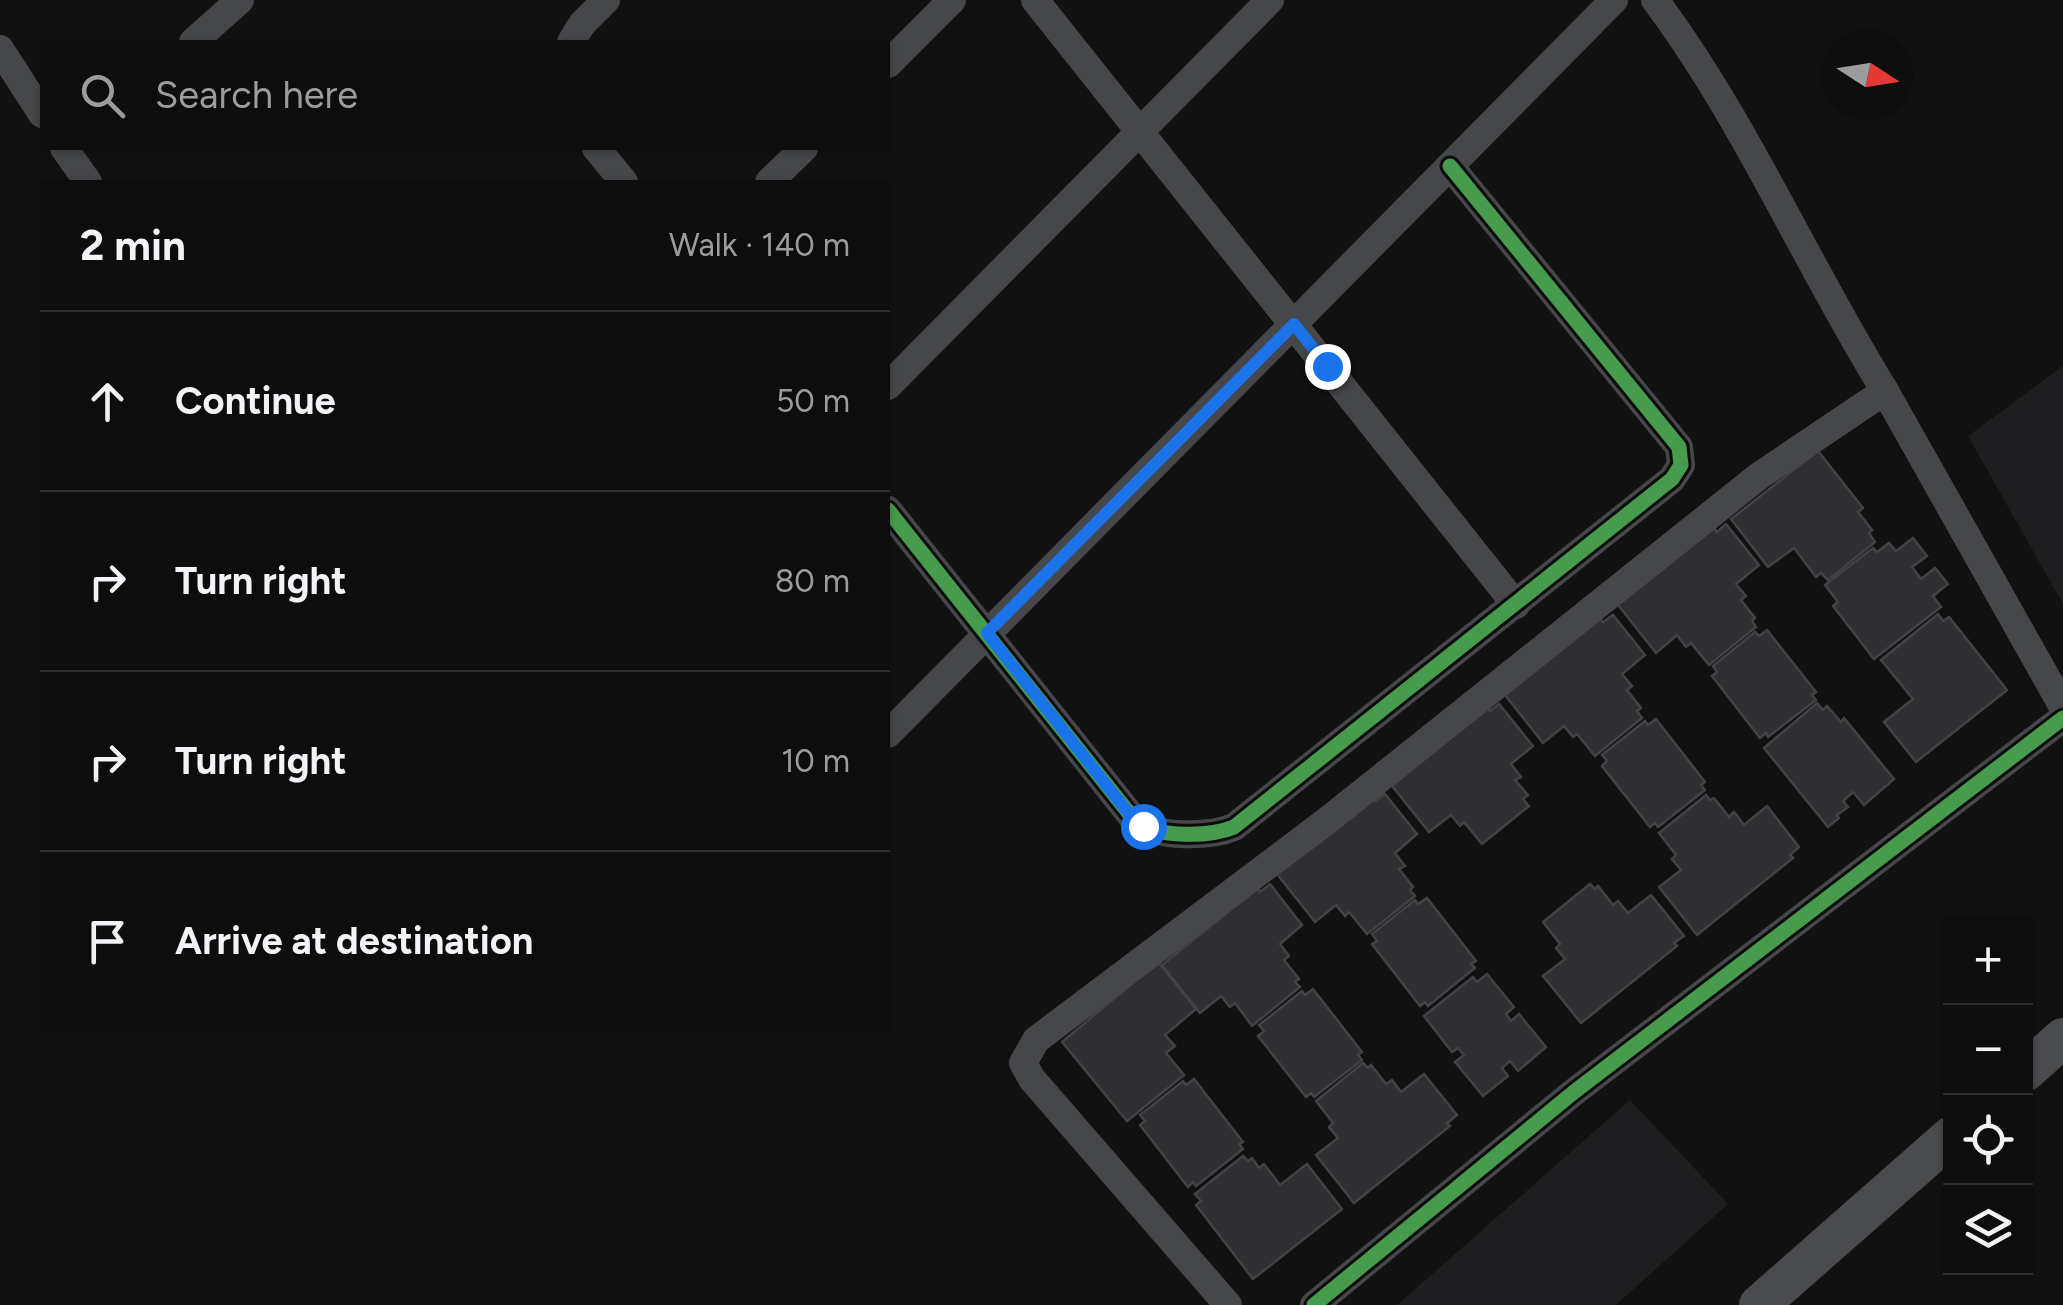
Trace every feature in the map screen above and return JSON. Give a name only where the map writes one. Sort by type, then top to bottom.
[{"type":"street","points":[[196,40],[240,0]]},
{"type":"street","points":[[572,40],[606,0]]},
{"type":"street","points":[[890,62],[952,0]]},
{"type":"street","points":[[1036,0],[1516,605]]},
{"type":"street","points":[[890,384],[1270,0]]},
{"type":"street","points":[[890,732],[1614,0]]},
{"type":"street","points":[[1655,0],[1734,120],[2063,708]]},
{"type":"street","points":[[0,49],[40,111]]},
{"type":"street","points":[[71,150],[87,180]]},
{"type":"street","points":[[598,150],[622,180]]},
{"type":"street","points":[[771,180],[802,150]]},
{"type":"street","points":[[890,512],[1136,822],[1150,830],[1213,834],[1234,827],[1672,480],[1681,465],[1679,448],[1450,166]]},
{"type":"street","points":[[1228,1305],[1032,1079],[1023,1064],[1036,1040],[1328,820],[1759,476],[1885,391]]},
{"type":"street","points":[[1314,1305],[1574,1092],[2063,718]]},
{"type":"street","points":[[2033,1065],[2063,1038]]},
{"type":"street","points":[[1759,1305],[1943,1143]]},
{"type":"shaded area","points":[[2063,366],[2063,604],[1968,436]]},
{"type":"shaded area","points":[[1630,1100],[1728,1204],[1616,1305],[1397,1305]]},
{"type":"building","points":[[1818,451],[1863,508],[1858,512],[1872,530],[1869,533],[1875,542],[1828,580],[1821,573],[1816,577],[1794,548],[1768,567],[1731,519]]},
{"type":"building","points":[[1726,524],[1759,565],[1736,584],[1746,596],[1741,600],[1755,618],[1752,621],[1756,627],[1709,665],[1691,643],[1686,647],[1677,635],[1656,653],[1618,605],[1714,528],[1717,532]]},
{"type":"building","points":[[1913,538],[1927,556],[1912,567],[1921,579],[1935,568],[1948,584],[1933,596],[1941,607],[1874,659],[1833,606],[1838,602],[1825,585],[1873,548],[1877,552],[1889,543],[1896,551]]},
{"type":"building","points":[[1938,614],[1943,621],[1949,617],[2007,690],[1916,762],[1884,722],[1913,699],[1881,660]]},
{"type":"building","points":[[1613,615],[1645,655],[1622,674],[1632,686],[1627,690],[1641,708],[1637,711],[1642,718],[1595,756],[1577,734],[1573,737],[1564,726],[1543,743],[1505,695],[1600,619],[1603,622]]},
{"type":"building","points":[[1767,630],[1816,692],[1812,695],[1816,700],[1768,737],[1766,733],[1760,738],[1712,676],[1717,672],[1713,666],[1755,632],[1759,636]]},
{"type":"building","points":[[1817,703],[1823,710],[1827,706],[1841,722],[1844,718],[1894,779],[1864,805],[1853,792],[1843,801],[1848,807],[1828,827],[1764,748]]},
{"type":"building","points":[[1499,704],[1533,746],[1511,764],[1521,777],[1515,780],[1528,795],[1523,799],[1529,806],[1482,844],[1464,822],[1460,826],[1451,815],[1429,832],[1392,786],[1487,708],[1490,711]]},
{"type":"building","points":[[1656,719],[1705,782],[1701,785],[1705,790],[1658,827],[1655,823],[1650,827],[1602,766],[1607,761],[1602,755],[1645,721],[1648,725]]},
{"type":"building","points":[[1385,794],[1417,834],[1395,853],[1405,866],[1399,869],[1415,896],[1367,934],[1349,912],[1345,916],[1336,905],[1315,922],[1277,874],[1372,798],[1375,801]]},
{"type":"building","points":[[1706,795],[1710,800],[1714,798],[1729,817],[1734,812],[1744,825],[1767,806],[1799,847],[1790,855],[1793,858],[1697,935],[1659,887],[1681,870],[1672,859],[1676,855],[1659,833]]},
{"type":"building","points":[[1270,884],[1302,925],[1280,944],[1289,956],[1284,960],[1299,979],[1295,982],[1300,987],[1252,1026],[1235,1003],[1230,1007],[1221,996],[1200,1013],[1162,965],[1258,888],[1260,892]]},
{"type":"building","points":[[1590,884],[1595,889],[1598,886],[1613,905],[1618,901],[1628,913],[1651,895],[1684,936],[1674,943],[1677,946],[1581,1023],[1543,976],[1565,959],[1556,948],[1560,944],[1543,922]]},
{"type":"building","points":[[1427,898],[1476,961],[1471,964],[1475,968],[1428,1006],[1425,1002],[1420,1006],[1372,944],[1377,941],[1372,934],[1415,900],[1418,904]]},
{"type":"building","points":[[1158,962],[1196,1009],[1165,1035],[1175,1046],[1166,1053],[1184,1075],[1127,1121],[1062,1042]]},
{"type":"building","points":[[1487,974],[1514,1007],[1506,1014],[1511,1021],[1519,1014],[1546,1047],[1518,1071],[1510,1061],[1502,1068],[1508,1076],[1483,1096],[1455,1062],[1464,1055],[1458,1048],[1452,1052],[1424,1016],[1473,977],[1477,982]]},
{"type":"building","points":[[1313,989],[1362,1052],[1358,1055],[1362,1060],[1314,1097],[1311,1093],[1306,1097],[1258,1036],[1264,1031],[1259,1025],[1302,991],[1305,995]]},
{"type":"building","points":[[1363,1063],[1368,1068],[1371,1065],[1386,1084],[1392,1080],[1401,1092],[1424,1074],[1457,1115],[1447,1123],[1450,1126],[1354,1203],[1316,1155],[1338,1138],[1329,1127],[1333,1123],[1316,1101]]},
{"type":"building","points":[[1194,1079],[1243,1142],[1239,1144],[1243,1149],[1196,1186],[1193,1182],[1188,1187],[1140,1125],[1145,1121],[1140,1115],[1183,1081],[1186,1085]]},
{"type":"building","points":[[1243,1156],[1248,1161],[1252,1158],[1259,1168],[1264,1164],[1280,1185],[1307,1164],[1342,1209],[1253,1279],[1196,1205],[1201,1201],[1195,1194]]},
{"type":"cycle path","points":[[890,513],[1136,822],[1157,831],[1184,834],[1234,827],[1672,479],[1681,465],[1679,447],[1450,166]]},
{"type":"cycle path","points":[[1314,1305],[1574,1092],[2063,718]]},
{"type":"route","points":[[1143,826],[1126,810],[987,633],[1294,324],[1327,366]]}]
